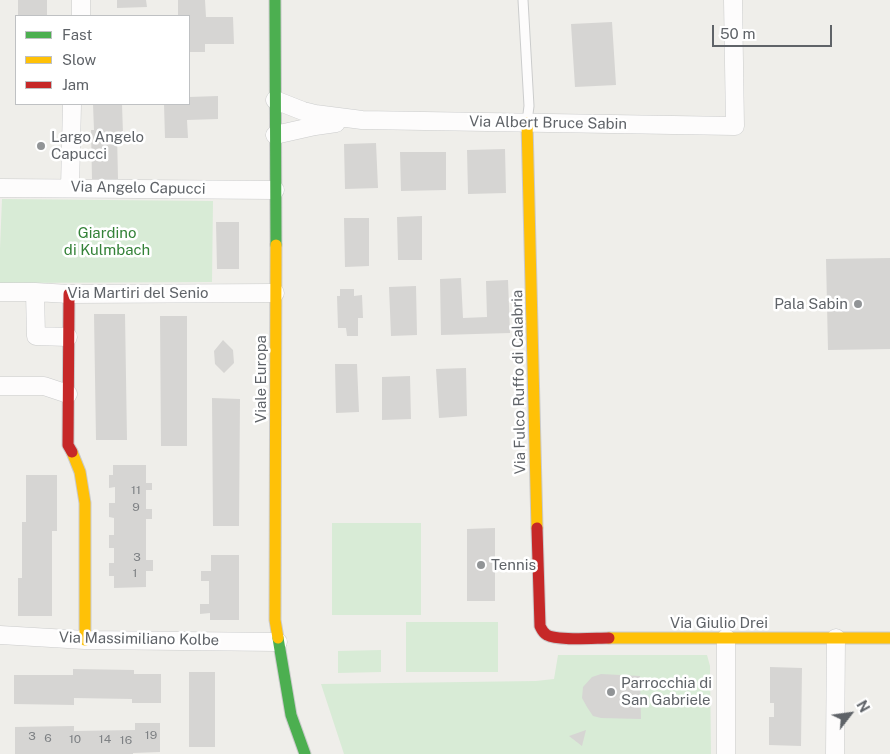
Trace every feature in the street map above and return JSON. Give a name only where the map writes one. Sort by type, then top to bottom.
[{"type":"street","points":[[81,0],[81,15]]},
{"type":"street","name":"Viale Europa","points":[[275,0],[275,620],[292,714],[305,754]]},
{"type":"street","name":"Via Albert Bruce Sabin","points":[[275,100],[315,114],[362,120],[735,126],[733,0]]},
{"type":"street","points":[[70,188],[72,105]]},
{"type":"street","name":"Via Albert Bruce Sabin","points":[[275,135],[315,126],[362,120]]},
{"type":"street","name":"Via Fulco Ruffo di Calabria","points":[[528,123],[540,626],[541,631],[549,637]]},
{"type":"street","name":"Via Angelo Capucci","points":[[0,188],[275,190]]},
{"type":"street","name":"Via Martiri del Senio","points":[[0,292],[69,294],[276,293]]},
{"type":"street","points":[[35,292],[36,336],[68,337]]},
{"type":"street","points":[[69,294],[68,445],[74,454],[81,473],[84,504],[85,640]]},
{"type":"street","points":[[0,386],[44,386],[68,394]]},
{"type":"street","name":"Via Massimiliano Kolbe","points":[[0,635],[85,640],[278,642]]},
{"type":"street","name":"Via Giulio Drei","points":[[549,637],[890,638]]},
{"type":"street","points":[[726,638],[726,754]]},
{"type":"street","points":[[835,754],[836,638]]},
{"type":"lane","points":[[522,0],[529,106],[528,123]]},
{"type":"green space","name":"Giardino di Kulmbach","points":[[2,199],[213,201],[212,282],[0,283]]},
{"type":"green space","points":[[332,523],[421,523],[421,615],[332,615]]},
{"type":"green space","points":[[406,622],[498,622],[498,672],[406,672]]},
{"type":"green space","points":[[381,650],[381,672],[338,673],[338,651]]},
{"type":"green space","points":[[558,655],[707,655],[710,666],[711,754],[344,754],[321,684],[536,681],[554,679]]},
{"type":"building","points":[[18,0],[47,0],[47,15],[18,15]]},
{"type":"building","points":[[117,0],[146,0],[147,7],[117,8]]},
{"type":"building","points":[[178,0],[205,0],[206,17],[233,17],[234,44],[205,44],[205,52],[190,52],[190,15],[178,15]]},
{"type":"building","points":[[612,22],[616,85],[575,87],[571,24]]},
{"type":"building","points":[[218,96],[218,119],[187,120],[188,138],[165,138],[164,105],[190,105],[190,97]]},
{"type":"building","points":[[93,105],[122,105],[123,134],[117,134],[118,179],[92,179],[91,130],[94,130]]},
{"type":"building","points":[[376,143],[378,188],[345,189],[344,144]]},
{"type":"building","points":[[505,149],[506,193],[468,194],[467,150]]},
{"type":"building","points":[[400,152],[446,152],[446,190],[401,191]]},
{"type":"building","points":[[422,216],[422,260],[398,260],[397,217]]},
{"type":"building","points":[[344,218],[369,218],[369,266],[345,267]]},
{"type":"building","points":[[216,222],[239,222],[239,269],[217,269]]},
{"type":"building","name":"Pala Sabin","points":[[890,258],[890,349],[828,350],[826,259]]},
{"type":"building","points":[[461,278],[463,318],[487,317],[486,281],[508,280],[510,333],[441,335],[440,279]]},
{"type":"building","points":[[416,286],[417,335],[391,336],[389,287]]},
{"type":"building","points":[[340,289],[354,289],[354,296],[362,295],[363,318],[358,318],[358,336],[347,336],[346,328],[338,328],[337,296],[340,296]]},
{"type":"building","points":[[94,314],[125,314],[127,440],[96,440]]},
{"type":"building","points":[[160,316],[187,316],[187,446],[161,446]]},
{"type":"building","points":[[223,340],[233,350],[234,363],[224,373],[215,364],[214,351]]},
{"type":"building","points":[[335,364],[357,364],[359,412],[336,413]]},
{"type":"building","points":[[466,368],[467,416],[439,418],[436,369]]},
{"type":"building","points":[[410,376],[411,419],[382,420],[382,377]]},
{"type":"building","points":[[212,398],[240,399],[239,526],[213,526]]},
{"type":"building","points":[[113,465],[146,465],[146,483],[152,483],[152,490],[146,490],[146,509],[152,509],[152,519],[146,519],[146,560],[153,560],[153,571],[146,571],[146,587],[114,588],[114,576],[109,576],[109,563],[114,563],[114,548],[109,548],[109,535],[114,535],[114,518],[109,517],[109,503],[115,503],[115,487],[109,488],[109,475],[113,475]]},
{"type":"building","points":[[26,475],[57,475],[57,531],[52,531],[52,616],[18,616],[18,578],[22,578],[22,522],[26,522]]},
{"type":"building","name":"Tennis","points":[[495,528],[495,601],[467,601],[467,529]]},
{"type":"building","points":[[211,555],[239,555],[239,620],[210,620],[210,613],[200,614],[200,604],[209,604],[209,581],[201,581],[201,571],[211,571]]},
{"type":"building","points":[[770,667],[802,668],[801,746],[769,745],[769,717],[774,717],[774,703],[770,703]]},
{"type":"building","points":[[73,669],[134,670],[134,674],[161,674],[161,703],[132,703],[132,699],[74,698],[74,705],[14,704],[14,675],[73,675]]},
{"type":"building","points":[[189,672],[215,672],[215,747],[189,747]]},
{"type":"building","name":"Parrocchia di San Gabriele","points":[[601,674],[640,676],[641,719],[593,716],[582,698],[583,687],[592,677]]},
{"type":"building","points":[[135,723],[160,723],[160,752],[133,754],[15,754],[15,727],[74,726],[74,731],[135,730]]},
{"type":"building","points":[[586,730],[582,746],[569,736]]},
{"type":"traffic: fast","points":[[275,0],[276,245]]},
{"type":"traffic: fast","points":[[278,638],[291,715],[305,754]]},
{"type":"traffic: slow","points":[[527,123],[537,528]]},
{"type":"traffic: slow","points":[[276,245],[275,620],[278,638]]},
{"type":"traffic: slow","points":[[72,452],[80,472],[85,503],[85,640]]},
{"type":"traffic: slow","points":[[609,638],[890,638]]},
{"type":"traffic: jam","points":[[69,294],[68,445],[72,452]]},
{"type":"traffic: jam","points":[[537,528],[540,626],[544,633],[559,638],[609,638]]},
{"type":"place","name":"Largo Angelo Capucci","points":[[41,146]]},
{"type":"place","name":"Pala Sabin","points":[[858,304]]},
{"type":"place","name":"Tennis","points":[[481,565]]},
{"type":"place","name":"Parrocchia di San Gabriele","points":[[611,692]]}]
